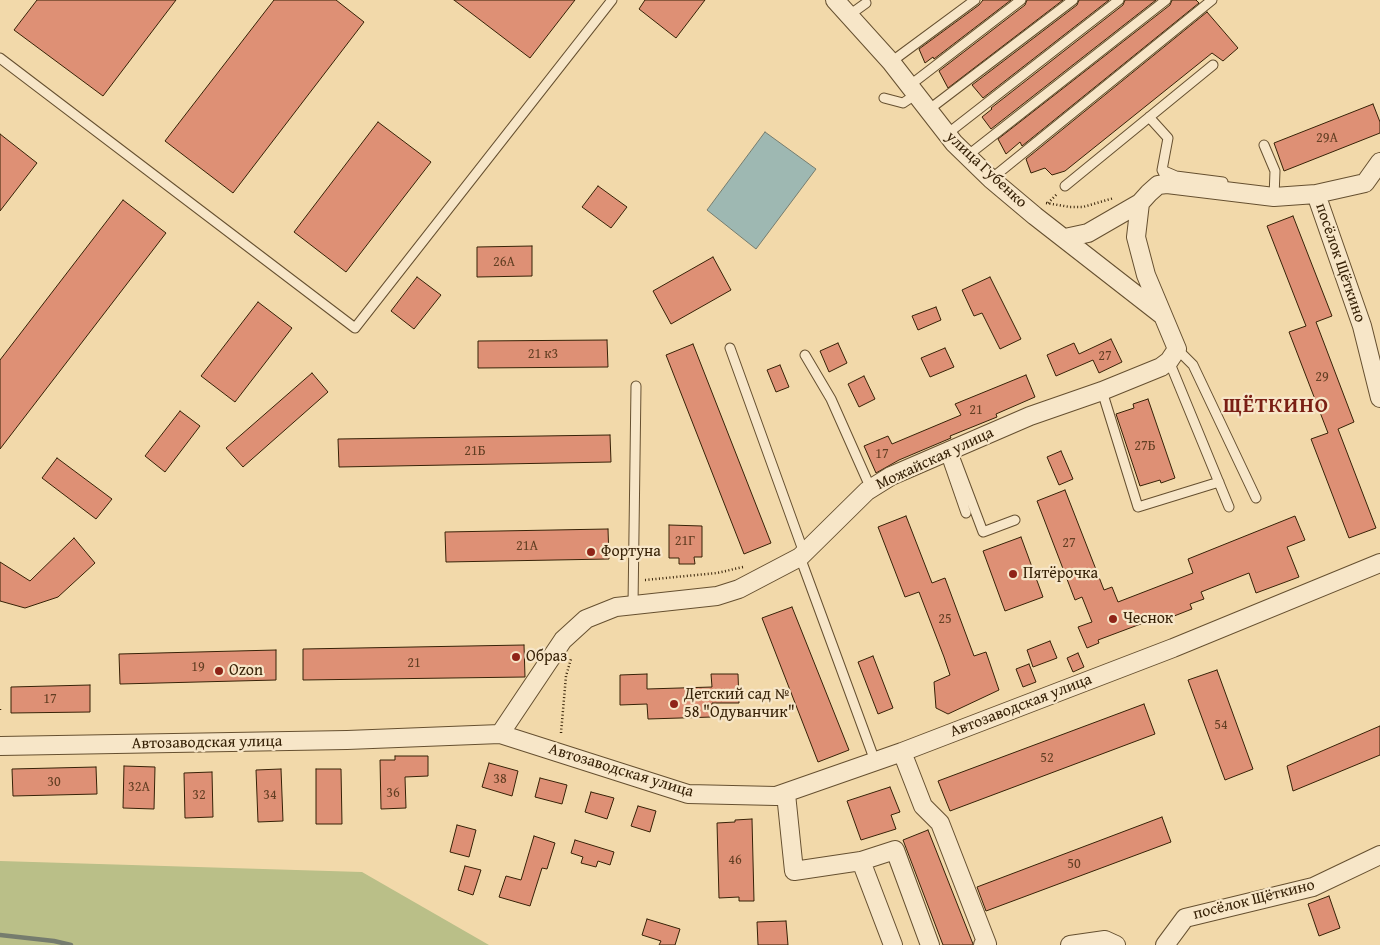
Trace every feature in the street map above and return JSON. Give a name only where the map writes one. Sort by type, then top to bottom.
[{"type":"street","name":"улица Губенко","points":[[834,0],[891,62],[928,111],[967,156],[1035,216],[1162,316]]},
{"type":"street","points":[[1316,194],[1365,183],[1380,162]]},
{"type":"street","name":"посёлок Щёткино","points":[[1164,177],[1268,192],[1316,194],[1362,326],[1380,398]]},
{"type":"street","points":[[1065,238],[1088,233],[1140,204],[1164,177]]},
{"type":"street","points":[[1140,204],[1136,237],[1146,275],[1162,316],[1173,355]]},
{"type":"street","name":"Можайская улица","points":[[500,734],[563,640],[586,618],[616,607],[716,596],[739,589],[802,555],[851,505],[891,476],[950,455],[1030,416],[1102,391],[1160,367],[1173,355]]},
{"type":"street","name":"Автозаводская улица","points":[[0,746],[338,740],[500,734],[688,794],[776,796],[902,752],[1172,648],[1380,563]]},
{"type":"street","points":[[902,752],[923,806],[940,823],[986,944],[983,945]]},
{"type":"street","points":[[786,794],[794,871],[861,860],[895,850],[930,945]]},
{"type":"street","name":"посёлок Щёткино","points":[[1165,945],[1185,918],[1313,887],[1380,855]]},
{"type":"street","points":[[861,860],[893,945]]},
{"type":"street","points":[[1070,945],[1105,940],[1116,945]]},
{"type":"lane","points":[[0,58],[354,328],[612,0]]},
{"type":"lane","points":[[891,62],[975,0]]},
{"type":"lane","points":[[884,98],[903,103],[912,90],[1022,0]]},
{"type":"lane","points":[[928,111],[1073,0]]},
{"type":"lane","points":[[947,134],[1119,0]]},
{"type":"lane","points":[[967,156],[1166,0]]},
{"type":"lane","points":[[991,179],[1212,0]]},
{"type":"lane","points":[[848,16],[866,3]]},
{"type":"lane","points":[[1065,186],[1213,65]]},
{"type":"lane","points":[[1149,117],[1168,138],[1164,177]]},
{"type":"lane","points":[[1264,145],[1275,171],[1268,192]]},
{"type":"lane","points":[[730,348],[875,761]]},
{"type":"lane","points":[[805,355],[831,399],[871,489]]},
{"type":"lane","points":[[1173,355],[1229,507]]},
{"type":"lane","points":[[1173,355],[1193,365],[1256,498]]},
{"type":"lane","points":[[634,605],[636,386]]},
{"type":"lane","points":[[1102,391],[1138,507],[1219,482]]},
{"type":"lane","points":[[950,455],[966,513]]},
{"type":"lane","points":[[950,455],[983,532],[1015,520]]},
{"type":"path","points":[[1035,216],[1065,186]]},
{"type":"path","points":[[1017,201],[1023,196],[1048,203],[1083,207],[1117,197]]},
{"type":"path","points":[[634,581],[717,573],[748,566]]},
{"type":"path","points":[[561,733],[566,676],[573,652]]},
{"type":"green space","points":[[0,861],[362,872],[489,945],[0,945]]},
{"type":"water","points":[[765,132],[816,169],[756,249],[707,210]]},
{"type":"building","points":[[37,0],[176,0],[103,96],[14,30]]},
{"type":"building","points":[[274,0],[336,0],[364,22],[233,193],[165,141]]},
{"type":"building","points":[[454,0],[575,0],[530,58]]},
{"type":"building","points":[[645,0],[705,0],[676,38],[639,9]]},
{"type":"building","points":[[983,0],[1011,0],[934,59],[933,57],[925,63],[919,49],[979,5]]},
{"type":"building","points":[[1027,0],[1063,0],[948,88],[939,71],[1025,5]]},
{"type":"building","points":[[1079,0],[1109,0],[983,98],[972,85],[1077,5]]},
{"type":"building","points":[[1125,0],[1156,0],[991,129],[982,117],[991,108],[1123,5]]},
{"type":"building","points":[[1172,0],[1196,0],[1199,3],[1022,146],[1020,142],[1006,154],[998,139],[1170,5]]},
{"type":"building","points":[[1207,12],[1238,48],[1223,61],[1212,53],[1065,171],[1052,175],[1045,168],[1031,173],[1026,159]]},
{"type":"building","points":[[1373,104],[1380,122],[1380,133],[1284,171],[1274,143]]},
{"type":"building","points":[[378,122],[431,162],[346,272],[294,232]]},
{"type":"building","points":[[0,134],[37,163],[0,211]]},
{"type":"building","points":[[598,186],[627,207],[611,228],[582,207]]},
{"type":"building","points":[[123,200],[166,233],[0,449],[0,360]]},
{"type":"building","points":[[1293,216],[1332,316],[1316,322],[1354,422],[1338,429],[1376,528],[1349,538],[1311,439],[1328,433],[1289,332],[1306,326],[1267,226]]},
{"type":"building","points":[[532,246],[532,276],[477,277],[477,247]]},
{"type":"building","points":[[713,257],[731,290],[671,324],[653,291]]},
{"type":"building","points":[[417,277],[441,295],[414,329],[391,311]]},
{"type":"building","points":[[990,277],[1021,339],[1000,349],[982,313],[974,316],[962,290]]},
{"type":"building","points":[[258,302],[292,328],[235,402],[201,376]]},
{"type":"building","points":[[936,307],[941,320],[918,330],[912,316]]},
{"type":"building","points":[[1111,339],[1122,362],[1099,373],[1093,360],[1056,376],[1047,355],[1074,343],[1079,354]]},
{"type":"building","points":[[607,340],[608,367],[478,368],[478,341]]},
{"type":"building","points":[[838,343],[847,363],[829,372],[820,351]]},
{"type":"building","points":[[693,344],[771,543],[744,554],[666,355]]},
{"type":"building","points":[[945,348],[954,367],[930,377],[921,358]]},
{"type":"building","points":[[780,365],[789,387],[776,392],[767,370]]},
{"type":"building","points":[[312,373],[328,392],[243,467],[226,448]]},
{"type":"building","points":[[1026,375],[1035,397],[996,414],[997,417],[899,460],[876,473],[864,446],[888,436],[892,444],[961,415],[955,404]]},
{"type":"building","points":[[864,376],[875,399],[859,407],[848,384]]},
{"type":"building","points":[[1148,399],[1175,478],[1161,483],[1160,480],[1140,486],[1116,414],[1134,408],[1133,404]]},
{"type":"building","points":[[180,411],[200,426],[165,472],[145,456]]},
{"type":"building","points":[[610,435],[611,462],[339,467],[338,439]]},
{"type":"building","points":[[1061,451],[1073,479],[1059,485],[1047,457]]},
{"type":"building","points":[[57,458],[112,499],[96,519],[42,478]]},
{"type":"building","points":[[1065,490],[1104,590],[1112,587],[1118,602],[1193,573],[1188,559],[1295,516],[1305,540],[1287,547],[1299,577],[1256,593],[1249,573],[1201,592],[1204,599],[1190,604],[1192,609],[1164,620],[1162,616],[1098,640],[1099,643],[1087,648],[1078,627],[1092,622],[1082,597],[1075,600],[1037,501]]},
{"type":"building","points":[[906,516],[932,583],[945,578],[974,656],[986,652],[999,690],[948,714],[936,708],[934,682],[950,675],[944,657],[919,592],[905,597],[878,527]]},
{"type":"building","points":[[669,525],[702,526],[702,557],[694,557],[695,564],[679,564],[679,558],[669,558]]},
{"type":"building","points":[[608,529],[609,559],[446,562],[445,532]]},
{"type":"building","name":"Пятёрочка","points":[[1021,537],[1043,597],[1005,611],[983,551]]},
{"type":"building","points":[[74,538],[95,563],[58,597],[25,608],[0,601],[0,562],[30,581]]},
{"type":"building","points":[[792,607],[849,750],[818,762],[762,618]]},
{"type":"building","points":[[1050,641],[1057,658],[1033,667],[1027,650]]},
{"type":"building","points":[[524,645],[525,677],[303,680],[303,649]]},
{"type":"building","points":[[276,650],[276,680],[120,684],[119,654]]},
{"type":"building","points":[[1078,653],[1084,667],[1073,672],[1067,658]]},
{"type":"building","points":[[873,656],[893,708],[878,714],[858,662]]},
{"type":"building","points":[[1029,664],[1036,682],[1023,687],[1016,669]]},
{"type":"building","points":[[1217,670],[1253,769],[1225,780],[1188,680]]},
{"type":"building","points":[[647,674],[647,689],[712,687],[711,674],[738,674],[739,703],[712,703],[712,717],[648,719],[647,704],[620,705],[620,675]]},
{"type":"building","points":[[90,685],[90,712],[11,713],[11,687]]},
{"type":"building","points":[[1144,704],[1155,734],[950,811],[938,781]]},
{"type":"building","points":[[1380,726],[1380,755],[1293,791],[1287,766]]},
{"type":"building","points":[[395,756],[428,756],[428,776],[405,777],[406,808],[381,809],[380,760],[395,760]]},
{"type":"building","points":[[489,763],[518,771],[512,796],[482,787]]},
{"type":"building","points":[[124,766],[155,767],[154,809],[123,808]]},
{"type":"building","points":[[96,767],[97,794],[13,796],[12,769]]},
{"type":"building","points":[[281,769],[283,821],[258,822],[256,770]]},
{"type":"building","points":[[316,769],[341,769],[342,824],[316,824]]},
{"type":"building","points":[[212,772],[213,817],[185,818],[184,773]]},
{"type":"building","points":[[540,778],[567,785],[562,804],[535,797]]},
{"type":"building","points":[[890,787],[900,812],[891,815],[896,829],[861,840],[847,801]]},
{"type":"building","points":[[591,792],[614,798],[607,819],[585,812]]},
{"type":"building","points":[[638,806],[656,811],[650,832],[631,826]]},
{"type":"building","points":[[1162,817],[1171,842],[986,911],[977,887]]},
{"type":"building","points":[[752,819],[754,901],[739,901],[739,897],[719,898],[717,823]]},
{"type":"building","points":[[457,825],[476,830],[469,857],[450,852]]},
{"type":"building","points":[[928,830],[973,945],[943,945],[903,840]]},
{"type":"building","points":[[534,836],[555,843],[547,869],[542,868],[530,906],[499,897],[506,876],[521,880]]},
{"type":"building","points":[[575,840],[614,852],[610,865],[598,861],[596,867],[581,863],[583,857],[571,853]]},
{"type":"building","points":[[465,866],[481,870],[473,895],[458,890]]},
{"type":"building","points":[[1329,896],[1340,928],[1319,936],[1308,904]]},
{"type":"building","points":[[647,919],[680,929],[675,945],[659,945],[661,941],[642,935]]},
{"type":"building","points":[[786,921],[788,945],[758,945],[757,922]]},
{"type":"waterway","points":[[0,935],[54,941],[71,945]]},
{"type":"place","name":"Фортуна","points":[[591,552]]},
{"type":"place","name":"Пятёрочка","points":[[1013,574]]},
{"type":"place","name":"Чеснок","points":[[1113,619]]},
{"type":"place","name":"Образ","points":[[516,657]]},
{"type":"place","name":"Ozon","points":[[219,671]]},
{"type":"place","name":"Детский сад № 58 \"Одуванчик\"","points":[[674,704]]},
{"type":"district","name":"ЩЁТКИНО","points":[[1276,407]]}]
